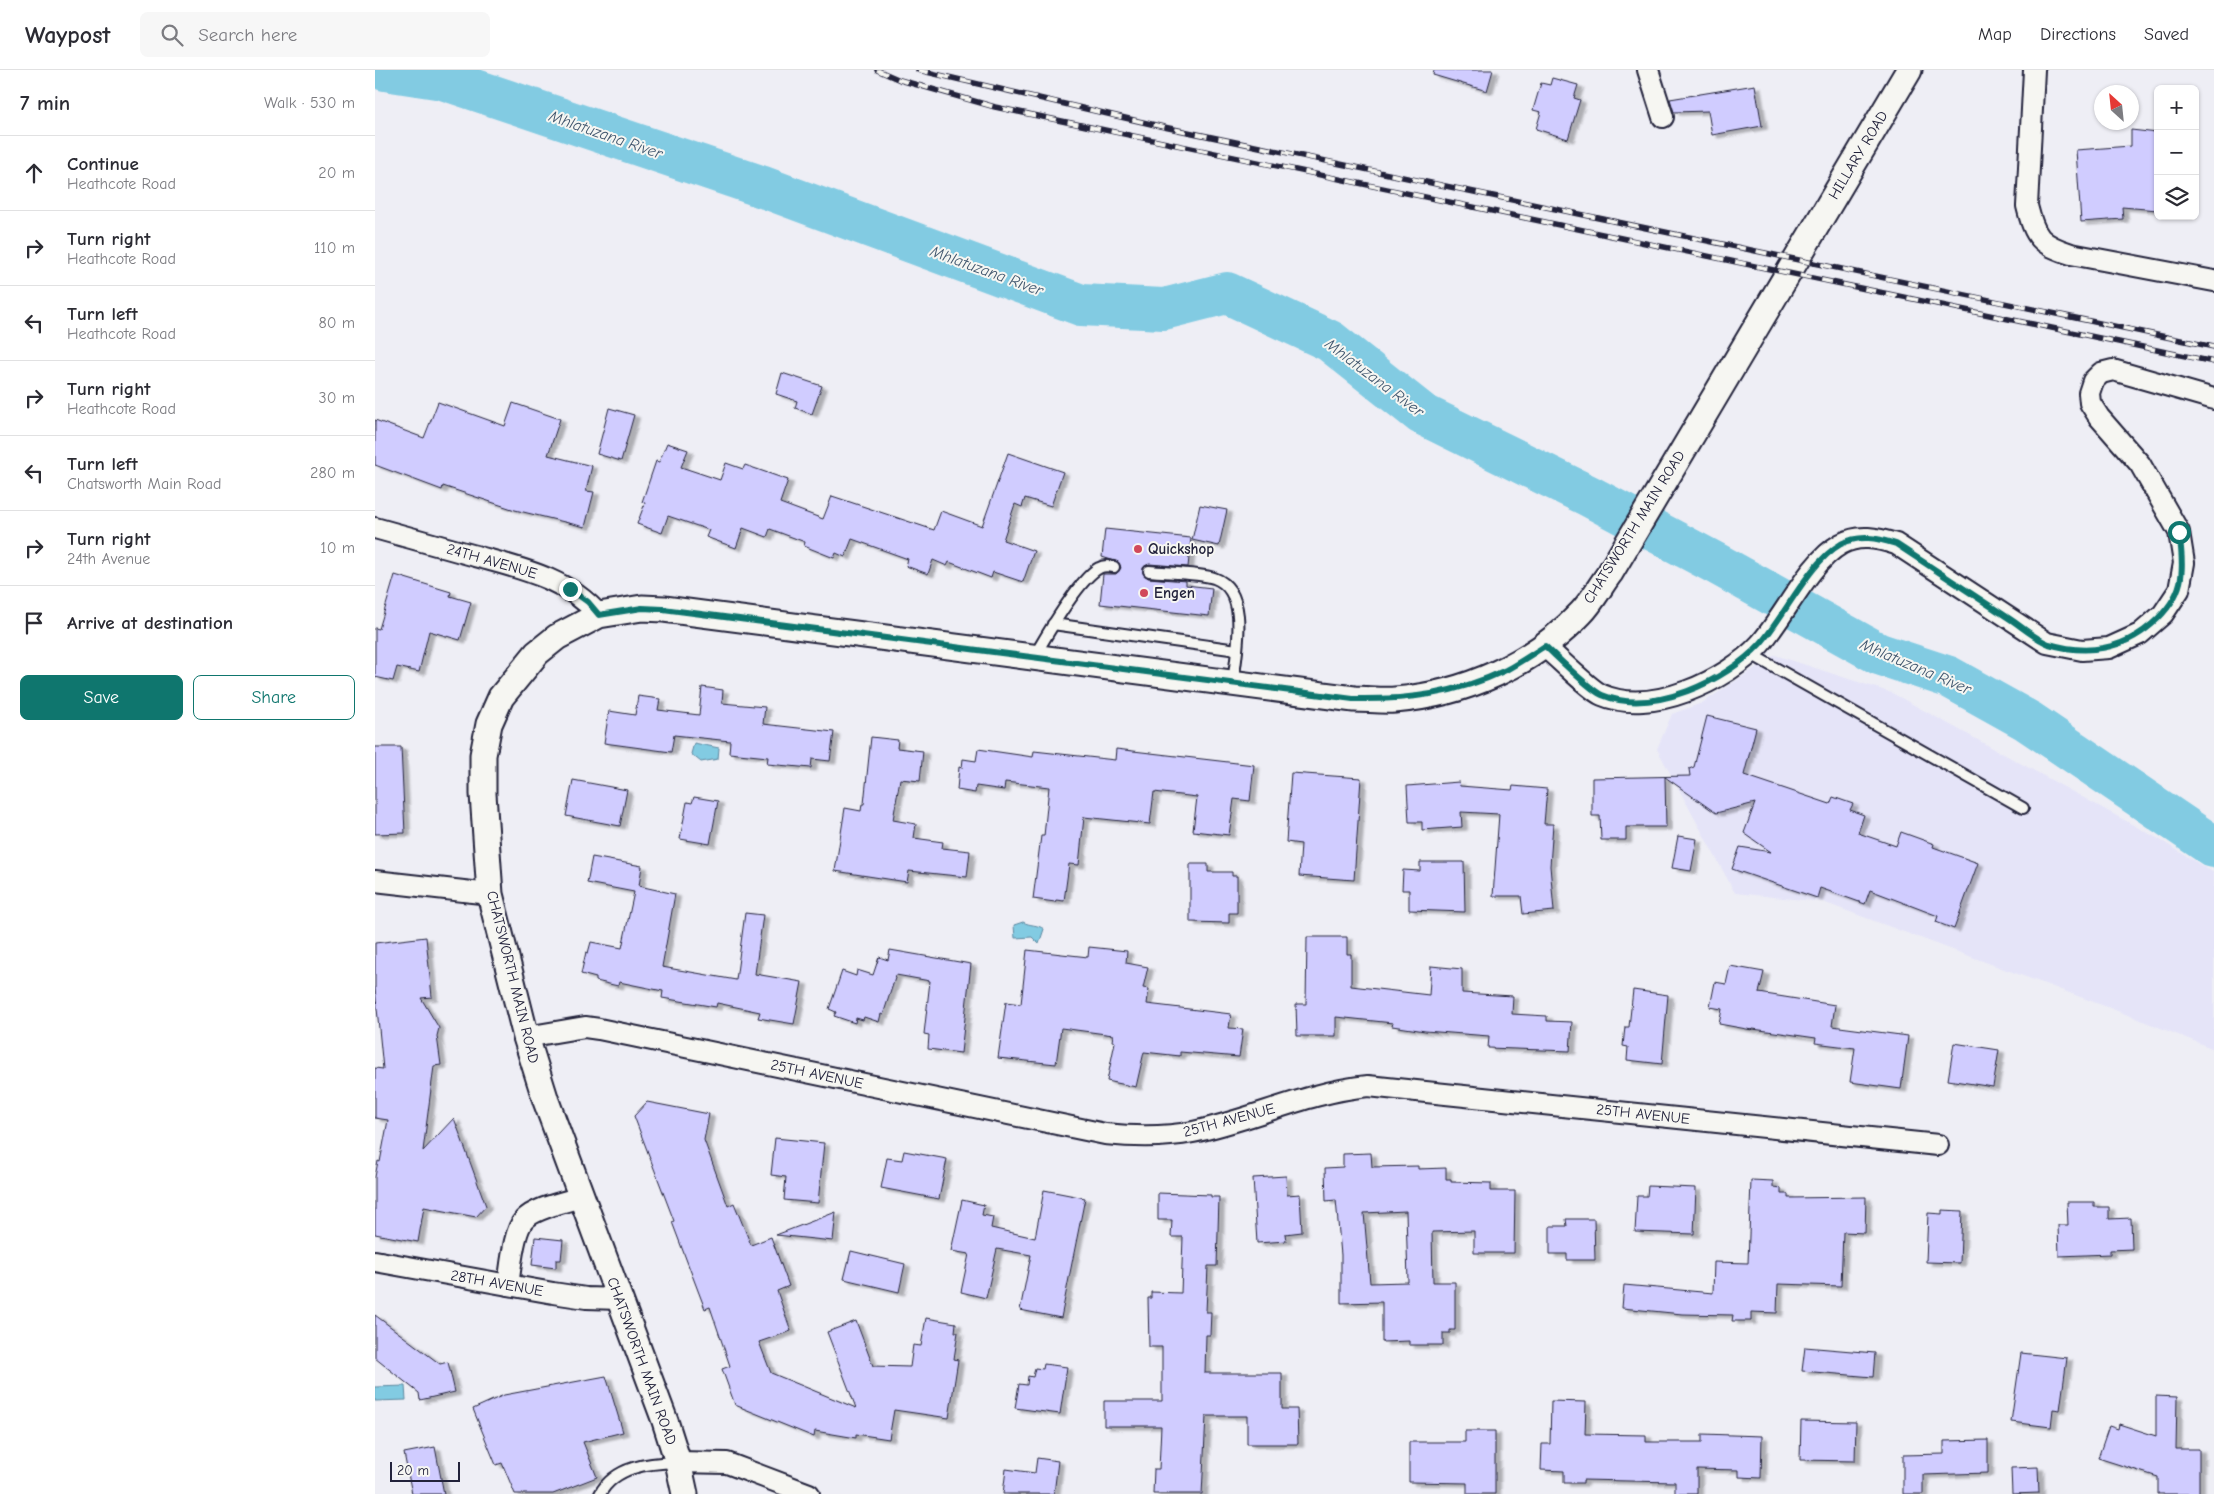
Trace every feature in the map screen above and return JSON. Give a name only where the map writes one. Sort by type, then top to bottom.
[{"type":"street","points":[[1648,70],[1663,117]]},
{"type":"street","name":"HILLARY ROAD","points":[[1808,240],[1909,70]]},
{"type":"street","points":[[2034,70],[2027,206],[2031,224],[2039,238],[2051,248],[2071,254],[2214,281]]},
{"type":"street","name":"CHATSWORTH MAIN ROAD","points":[[685,1494],[678,1462],[621,1299],[546,1101],[526,1037],[490,894],[483,794],[483,755],[489,724],[501,697],[537,653],[557,637],[599,615],[642,608],[663,609],[1353,699],[1394,700],[1466,687],[1507,670],[1545,646],[1581,613],[1610,573],[1808,240]]},
{"type":"street","points":[[1545,646],[1601,695],[1628,702],[1660,700],[1690,690],[1721,674],[1755,648],[1822,560],[1841,545],[1858,538],[1877,538],[1896,544],[2047,643],[2082,650],[2109,648],[2140,634],[2163,614],[2179,590],[2184,563],[2179,532],[2140,464],[2099,417],[2090,403],[2089,393],[2093,381],[2101,373],[2113,370],[2214,399]]},
{"type":"street","name":"24TH AVENUE","points":[[375,528],[536,573],[570,589],[588,602],[599,615]]},
{"type":"street","points":[[375,881],[490,894]]},
{"type":"street","name":"25TH AVENUE","points":[[526,1037],[577,1028],[599,1029],[1105,1134],[1137,1137],[1158,1137],[1193,1132],[1330,1092],[1367,1086],[1938,1145]]},
{"type":"street","points":[[508,1284],[518,1230],[524,1219],[535,1212],[581,1197]]},
{"type":"street","name":"28TH AVENUE","points":[[375,1261],[586,1298],[621,1299]]},
{"type":"street","points":[[678,1462],[727,1463],[809,1494]]},
{"type":"lane","points":[[1033,658],[1053,624],[1093,572],[1101,566],[1115,567]]},
{"type":"lane","points":[[1149,571],[1213,578],[1223,582],[1231,591],[1239,618],[1233,683]]},
{"type":"lane","points":[[1053,624],[1237,650]]},
{"type":"lane","points":[[1755,648],[2023,808]]},
{"type":"lane","points":[[600,1494],[617,1475],[645,1464],[678,1462]]},
{"type":"shaded area","points":[[1775,655],[1892,693],[2157,838],[2214,873],[2214,1049],[2110,1008],[1823,902],[1735,893],[1657,749],[1672,714],[1702,703]]},
{"type":"water","points":[[694,743],[719,748],[718,759],[701,762],[691,754]]},
{"type":"water","points":[[1023,922],[1044,929],[1039,944],[1032,937],[1015,938],[1014,925]]},
{"type":"water","points":[[405,1386],[406,1400],[375,1401],[375,1387]]},
{"type":"building","points":[[1434,70],[1493,70],[1487,91],[1433,75]]},
{"type":"building","points":[[1552,78],[1578,85],[1574,98],[1580,100],[1568,139],[1536,129],[1541,112],[1533,110],[1541,83],[1550,85]]},
{"type":"building","points":[[1755,85],[1762,126],[1712,135],[1708,111],[1674,112],[1670,99]]},
{"type":"building","points":[[2131,130],[2154,133],[2154,210],[2122,207],[2123,219],[2081,222],[2076,150],[2131,146]]},
{"type":"building","points":[[782,373],[822,386],[812,414],[795,408],[797,401],[776,394]]},
{"type":"building","points":[[438,402],[505,426],[513,403],[560,419],[548,455],[592,466],[586,491],[594,492],[585,527],[515,510],[443,486],[442,490],[375,465],[375,420],[424,438]]},
{"type":"building","points":[[609,408],[634,415],[621,461],[597,454]]},
{"type":"building","points":[[667,443],[688,450],[681,467],[720,480],[726,463],[743,469],[745,465],[788,480],[780,503],[823,519],[832,496],[934,530],[941,511],[982,526],[1008,453],[1063,472],[1051,506],[1025,498],[1022,507],[1015,504],[1003,540],[1034,551],[1023,582],[993,572],[991,578],[949,562],[947,566],[933,560],[928,574],[906,566],[908,559],[852,539],[845,557],[836,553],[834,558],[804,546],[805,542],[770,529],[767,537],[743,528],[736,548],[706,537],[709,530],[668,516],[662,533],[637,524],[645,503],[642,502],[656,461],[659,462]]},
{"type":"building","points":[[1200,505],[1227,510],[1219,546],[1192,540]]},
{"type":"building","points":[[1105,529],[1191,538],[1188,567],[1149,564],[1144,567],[1143,573],[1148,578],[1186,581],[1186,585],[1212,588],[1209,616],[1100,604],[1103,574],[1116,574],[1121,568],[1118,562],[1102,557]]},
{"type":"building","points":[[395,575],[451,592],[450,596],[471,602],[460,640],[429,631],[419,672],[397,667],[393,681],[375,677],[375,628],[379,629]]},
{"type":"building","points":[[702,687],[723,690],[722,703],[765,707],[763,724],[834,732],[830,761],[812,759],[811,768],[767,764],[768,757],[729,753],[730,741],[674,735],[671,752],[604,743],[609,711],[635,715],[638,696],[660,699],[658,710],[699,715]]},
{"type":"building","points":[[1707,716],[1756,728],[1744,775],[1830,804],[1833,797],[1853,804],[1850,810],[1864,815],[1858,833],[1896,846],[1901,832],[1934,844],[1933,847],[1978,863],[1954,929],[1936,922],[1938,916],[1870,890],[1865,904],[1820,888],[1817,898],[1732,869],[1740,847],[1771,852],[1744,833],[1755,803],[1716,813],[1665,777],[1666,827],[1626,827],[1626,840],[1601,840],[1600,816],[1592,816],[1592,778],[1690,776],[1689,769],[1694,767]]},
{"type":"building","points":[[871,737],[898,740],[897,748],[923,751],[920,781],[900,779],[893,820],[916,824],[914,838],[943,842],[942,848],[970,851],[967,877],[909,871],[907,882],[835,871],[845,808],[861,811],[862,804],[864,804]]},
{"type":"building","points":[[375,747],[401,747],[405,833],[375,834]]},
{"type":"building","points":[[978,749],[1033,757],[1034,751],[1115,760],[1116,749],[1254,765],[1250,801],[1234,799],[1229,835],[1193,831],[1197,797],[1154,792],[1150,824],[1084,817],[1079,865],[1069,864],[1064,901],[1056,900],[1055,902],[1033,899],[1041,836],[1044,836],[1049,787],[1005,782],[1004,790],[976,786],[975,793],[957,790],[959,767],[962,768],[963,759],[976,761]]},
{"type":"building","points":[[1291,773],[1361,778],[1354,880],[1299,876],[1301,844],[1286,842]]},
{"type":"building","points":[[573,780],[627,790],[620,826],[566,816]]},
{"type":"building","points":[[1459,782],[1460,786],[1512,790],[1513,786],[1547,789],[1544,824],[1553,824],[1550,866],[1554,911],[1523,914],[1521,896],[1493,896],[1499,814],[1461,812],[1462,827],[1422,830],[1422,822],[1409,822],[1407,786]]},
{"type":"building","points":[[694,797],[718,801],[710,844],[680,839],[687,802],[692,803]]},
{"type":"building","points":[[1678,836],[1697,839],[1691,871],[1672,868]]},
{"type":"building","points":[[592,857],[642,866],[639,886],[675,894],[662,967],[736,980],[745,913],[763,915],[755,974],[802,982],[794,1024],[758,1018],[760,1012],[717,1003],[716,1007],[662,998],[663,991],[619,982],[618,986],[596,981],[596,978],[581,974],[586,952],[588,953],[591,942],[622,948],[634,892],[587,883]]},
{"type":"building","points":[[1420,862],[1464,862],[1465,912],[1409,910],[1409,890],[1402,890],[1403,870],[1420,871]]},
{"type":"building","points":[[1190,864],[1208,864],[1208,872],[1232,872],[1232,876],[1237,876],[1237,913],[1229,913],[1229,923],[1190,922]]},
{"type":"building","points":[[426,937],[432,997],[421,998],[439,1028],[437,1036],[441,1065],[434,1066],[423,1151],[454,1118],[486,1206],[476,1217],[424,1207],[418,1242],[375,1234],[375,1177],[378,1161],[380,1162],[388,1120],[375,1118],[375,1068],[383,1069],[375,988],[375,943]]},
{"type":"building","points":[[1307,937],[1347,937],[1347,954],[1351,954],[1351,986],[1429,995],[1431,966],[1462,969],[1462,993],[1513,996],[1512,1014],[1547,1016],[1547,1021],[1572,1022],[1570,1051],[1488,1048],[1489,1036],[1425,1031],[1392,1026],[1393,1023],[1336,1017],[1336,1036],[1297,1036],[1296,1004],[1306,1004]]},
{"type":"building","points":[[1089,947],[1127,951],[1126,963],[1148,967],[1143,988],[1149,989],[1147,1004],[1231,1014],[1229,1028],[1243,1029],[1239,1057],[1180,1052],[1180,1056],[1144,1052],[1136,1087],[1107,1081],[1115,1042],[1112,1041],[1113,1035],[1061,1028],[1056,1064],[998,1058],[1006,1002],[1021,1004],[1027,950],[1088,957]]},
{"type":"building","points":[[890,950],[971,964],[961,1053],[928,1049],[929,1035],[924,1034],[930,981],[896,975],[879,1022],[864,1017],[863,1020],[856,1018],[855,1023],[834,1016],[836,1012],[829,1009],[842,971],[856,976],[857,970],[873,975],[879,957],[888,960]]},
{"type":"building","points":[[1730,966],[1764,972],[1759,993],[1835,1005],[1832,1026],[1908,1036],[1901,1089],[1850,1082],[1855,1048],[1815,1043],[1816,1038],[1719,1024],[1722,1009],[1710,1007],[1715,982],[1726,984]]},
{"type":"building","points":[[1633,990],[1668,995],[1662,1064],[1627,1060],[1628,1047],[1623,1046],[1625,1027],[1629,1027]]},
{"type":"building","points":[[1954,1043],[1999,1050],[1993,1087],[1948,1080]]},
{"type":"building","points":[[647,1102],[709,1114],[704,1140],[728,1206],[734,1203],[751,1245],[771,1237],[789,1286],[777,1291],[791,1331],[759,1342],[771,1373],[856,1408],[827,1332],[856,1321],[873,1366],[910,1367],[913,1345],[921,1346],[926,1318],[956,1323],[955,1332],[958,1332],[954,1359],[958,1360],[949,1418],[894,1410],[889,1439],[856,1434],[856,1438],[815,1431],[814,1437],[735,1405],[722,1369],[730,1366],[710,1307],[705,1309],[634,1116]]},
{"type":"building","points":[[775,1138],[824,1143],[818,1203],[784,1200],[786,1177],[771,1175]]},
{"type":"building","points":[[904,1151],[947,1159],[939,1199],[881,1188],[887,1158],[902,1160]]},
{"type":"building","points":[[1371,1153],[1372,1167],[1418,1166],[1418,1169],[1446,1168],[1446,1179],[1451,1179],[1451,1182],[1491,1183],[1491,1191],[1515,1191],[1514,1253],[1474,1253],[1474,1231],[1432,1232],[1433,1282],[1455,1282],[1455,1330],[1450,1330],[1450,1333],[1443,1333],[1443,1345],[1409,1345],[1409,1341],[1382,1342],[1382,1302],[1341,1303],[1341,1255],[1336,1200],[1326,1201],[1325,1168],[1343,1167],[1343,1154]],"holes":[[[1406,1211],[1408,1282],[1370,1283],[1364,1213]]]},
{"type":"building","points":[[1286,1176],[1287,1195],[1300,1194],[1302,1232],[1285,1234],[1286,1241],[1257,1243],[1253,1178]]},
{"type":"building","points":[[1751,1180],[1773,1181],[1773,1187],[1781,1188],[1781,1194],[1788,1194],[1788,1198],[1866,1197],[1865,1233],[1843,1232],[1841,1286],[1778,1284],[1777,1313],[1751,1312],[1751,1321],[1732,1321],[1733,1315],[1682,1314],[1622,1308],[1624,1285],[1713,1293],[1714,1262],[1748,1263]]},
{"type":"building","points":[[1648,1186],[1696,1188],[1694,1234],[1635,1232],[1637,1196],[1647,1196]]},
{"type":"building","points":[[1044,1190],[1085,1198],[1061,1318],[1020,1310],[1031,1255],[997,1249],[986,1298],[961,1292],[969,1254],[951,1251],[962,1200],[984,1205],[982,1215],[993,1217],[991,1228],[1035,1238]]},
{"type":"building","points":[[1158,1193],[1219,1197],[1217,1266],[1208,1266],[1206,1312],[1211,1312],[1210,1335],[1206,1335],[1205,1373],[1282,1373],[1282,1409],[1297,1409],[1298,1444],[1247,1444],[1247,1416],[1206,1416],[1202,1494],[1153,1494],[1154,1469],[1159,1469],[1161,1426],[1104,1426],[1104,1401],[1162,1401],[1162,1347],[1149,1347],[1148,1298],[1151,1298],[1151,1292],[1181,1293],[1183,1237],[1171,1237],[1172,1220],[1158,1220]]},
{"type":"building","points":[[2067,1202],[2094,1202],[2094,1207],[2109,1207],[2109,1219],[2131,1218],[2132,1249],[2110,1250],[2110,1254],[2059,1256],[2058,1225],[2068,1225]]},
{"type":"building","points":[[1942,1210],[1962,1211],[1960,1263],[1926,1262],[1928,1213],[1942,1214]]},
{"type":"building","points":[[836,1212],[833,1241],[776,1235]]},
{"type":"building","points":[[1566,1219],[1594,1219],[1595,1260],[1567,1260],[1567,1254],[1550,1254],[1550,1226],[1567,1226]]},
{"type":"building","points":[[535,1237],[563,1240],[561,1260],[556,1260],[556,1268],[532,1265]]},
{"type":"building","points":[[851,1251],[905,1264],[899,1292],[844,1279]]},
{"type":"building","points":[[375,1315],[440,1364],[448,1362],[455,1392],[420,1400],[419,1393],[375,1358]]},
{"type":"building","points":[[1805,1347],[1875,1353],[1873,1377],[1802,1371]]},
{"type":"building","points":[[2021,1353],[2067,1358],[2060,1410],[2053,1409],[2051,1427],[2011,1422]]},
{"type":"building","points":[[1044,1364],[1067,1367],[1060,1414],[1015,1408],[1019,1384],[1027,1385],[1028,1376],[1033,1377],[1035,1368],[1043,1369]]},
{"type":"building","points":[[606,1376],[623,1432],[583,1442],[597,1477],[553,1494],[515,1494],[502,1463],[496,1465],[473,1409],[504,1395]]},
{"type":"building","points":[[2156,1396],[2177,1397],[2176,1449],[2199,1449],[2199,1494],[2158,1494],[2158,1477],[2098,1458],[2109,1426],[2118,1429],[2119,1424],[2156,1436]]},
{"type":"building","points":[[1551,1401],[1586,1402],[1585,1434],[1646,1435],[1646,1442],[1702,1442],[1702,1434],[1762,1436],[1761,1478],[1739,1477],[1739,1470],[1697,1469],[1697,1494],[1675,1494],[1675,1482],[1583,1480],[1583,1483],[1564,1483],[1564,1471],[1541,1470],[1542,1444],[1550,1444]]},
{"type":"building","points":[[1801,1421],[1856,1422],[1855,1461],[1800,1460]]},
{"type":"building","points":[[1465,1431],[1495,1431],[1495,1494],[1467,1494],[1467,1483],[1409,1482],[1409,1442],[1465,1442]]},
{"type":"building","points":[[1988,1440],[1988,1473],[1923,1475],[1923,1494],[1903,1494],[1903,1455],[1944,1454],[1944,1441]]},
{"type":"building","points":[[435,1447],[444,1494],[412,1494],[404,1453]]},
{"type":"building","points":[[1037,1458],[1058,1461],[1054,1494],[1003,1494],[1006,1469],[1035,1473]]},
{"type":"building","points":[[2038,1467],[2039,1493],[2012,1494],[2011,1468]]},
{"type":"waterway","name":"Mhlatuzana River","points":[[385,70],[443,79],[763,187],[1081,305],[1164,309],[1227,293],[1330,341],[1422,414],[1589,496],[1717,564],[1879,654],[1949,677],[2028,721],[2214,847]]},
{"type":"railway","points":[[877,70],[900,80],[995,107],[2214,362]]},
{"type":"railway","points":[[918,70],[1164,127],[2214,347]]},
{"type":"place","name":"Quickshop","points":[[1138,549]]},
{"type":"place","name":"Engen","points":[[1144,593]]},
{"type":"route","points":[[570,589],[588,602],[599,615],[642,608],[663,609],[1353,699],[1394,700],[1466,687],[1507,670],[1545,646],[1601,695],[1628,702],[1660,700],[1690,690],[1721,674],[1760,643],[1822,560],[1841,545],[1858,538],[1877,538],[1896,544],[2047,643],[2082,650],[2109,648],[2140,634],[2163,614],[2179,590],[2184,563],[2179,532]]}]
